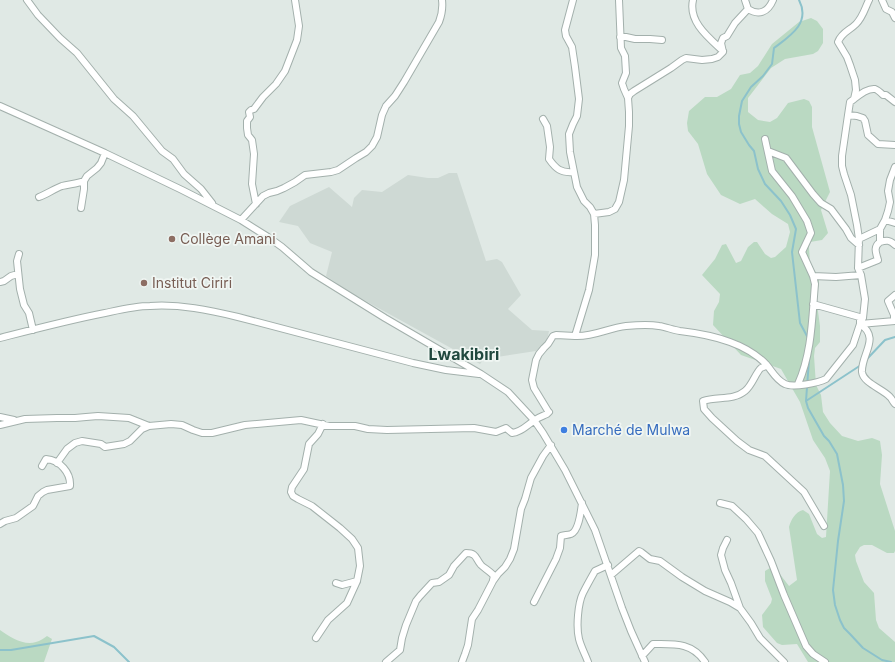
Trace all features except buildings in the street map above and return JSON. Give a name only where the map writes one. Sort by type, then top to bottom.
[{"type":"street","points":[[27,0],[38,15],[77,53],[114,98],[133,116],[162,151],[173,159],[184,174],[202,189],[214,206]]},
{"type":"street","points":[[256,204],[252,184],[254,154],[252,140],[248,135],[247,121],[250,117],[250,110],[254,110],[285,71],[297,40],[299,26],[295,0]]},
{"type":"street","points":[[240,220],[263,196],[278,191],[305,175],[338,170],[366,152],[372,146],[377,137],[382,115],[386,106],[404,82],[439,22],[442,15],[442,0]]},
{"type":"street","points":[[573,0],[565,30],[566,36],[572,47],[576,67],[579,99],[577,116],[569,134],[570,152],[576,187],[594,214],[596,232],[594,263],[587,297],[582,309],[575,336]]},
{"type":"street","points":[[594,214],[609,212],[615,209],[619,202],[624,180],[629,126],[628,98],[622,83],[626,73],[625,56],[621,48],[619,0]]},
{"type":"street","points":[[693,0],[693,15],[702,30],[723,52]]},
{"type":"street","points":[[745,0],[748,9],[752,12],[763,12],[768,9],[773,0]]},
{"type":"street","points":[[854,99],[856,90],[852,69],[847,56],[838,42],[842,34],[862,18],[869,0]]},
{"type":"street","points":[[882,0],[886,9],[892,12],[895,18]]},
{"type":"street","points":[[723,52],[721,43],[723,38],[727,36],[735,23],[748,9]]},
{"type":"street","points":[[620,37],[662,40]]},
{"type":"street","points":[[628,98],[634,91],[686,58],[702,60],[712,59],[718,57],[723,52]]},
{"type":"street","points":[[57,463],[67,448],[75,443],[82,441],[105,446],[124,444],[130,441],[142,429],[149,426],[171,424],[182,425],[193,430],[212,433],[245,425],[302,420],[329,426],[355,426],[368,429],[474,428],[496,432],[506,428],[512,433],[517,432],[549,412],[534,388],[532,380],[534,366],[539,354],[554,336],[591,336],[615,328],[627,326],[658,326],[678,331],[701,333],[746,348],[758,357],[774,375],[788,385],[807,385],[820,382],[826,379],[853,345],[860,320],[863,318],[865,299],[861,275],[858,268],[859,242],[856,214],[842,166],[843,143],[850,102],[862,93],[874,89],[878,90],[883,95],[886,95],[895,102]]},
{"type":"street","points":[[0,106],[105,152],[240,220],[282,247],[311,272],[384,318],[481,374],[508,392],[534,420],[551,445],[582,503],[595,530],[622,608],[644,659]]},
{"type":"street","points":[[848,115],[863,118],[868,135],[878,144],[895,145]]},
{"type":"street","points":[[542,119],[547,126],[550,147],[549,159],[555,167],[565,173],[573,172]]},
{"type":"street","points":[[765,139],[772,171],[792,196],[807,221],[811,233],[802,252],[815,284],[810,343],[798,384]]},
{"type":"street","points":[[768,151],[786,158],[813,194],[831,209],[851,238],[859,242]]},
{"type":"street","points":[[81,208],[84,181],[87,176],[101,163],[105,152]]},
{"type":"street","points":[[880,242],[880,229],[888,211],[890,202],[888,191],[895,167]]},
{"type":"street","points":[[39,197],[57,188],[84,181]]},
{"type":"street","points":[[885,220],[895,223]]},
{"type":"street","points":[[859,242],[880,229]]},
{"type":"street","points":[[858,268],[878,260],[875,247],[880,242],[887,240],[891,241],[895,245]]},
{"type":"street","points":[[19,254],[17,261],[20,289],[24,305],[29,313],[33,330]]},
{"type":"street","points":[[0,282],[18,274]]},
{"type":"street","points":[[813,276],[836,277],[861,275]]},
{"type":"street","points":[[860,324],[895,321],[888,301],[895,295]]},
{"type":"street","points":[[813,304],[863,318]]},
{"type":"street","points":[[1,336],[133,307],[184,307],[209,310],[413,363],[446,370],[481,374]]},
{"type":"street","points":[[860,324],[866,328],[870,335],[870,344],[863,364],[862,373],[867,380],[890,396],[895,404]]},
{"type":"street","points":[[767,366],[760,369],[746,391],[736,397],[709,399],[703,401],[704,408],[712,418],[737,441],[749,450],[765,456],[804,492],[824,526]]},
{"type":"street","points":[[0,417],[16,421]]},
{"type":"street","points":[[0,425],[36,418],[119,417],[129,418],[149,426]]},
{"type":"street","points":[[316,638],[328,620],[347,603],[357,581],[360,566],[358,548],[352,539],[312,506],[293,496],[291,492],[292,487],[304,469],[309,444],[318,434],[323,424]]},
{"type":"street","points":[[462,662],[468,645],[472,619],[493,581],[505,568],[510,559],[514,549],[521,509],[531,478],[551,445]]},
{"type":"street","points":[[0,524],[16,518],[33,506],[38,496],[43,492],[70,486],[70,481],[66,472],[57,463],[46,459],[42,466]]},
{"type":"street","points":[[534,602],[556,559],[560,548],[561,536],[572,534],[578,524],[582,503]]},
{"type":"street","points":[[720,503],[732,506],[758,533],[771,560],[806,646],[813,654],[825,662]]},
{"type":"street","points":[[727,540],[721,555],[725,570],[740,608],[760,638],[784,662]]},
{"type":"street","points":[[611,575],[639,551],[650,559],[660,562],[705,592],[730,602],[740,608]]},
{"type":"street","points":[[386,662],[400,650],[406,625],[416,601],[432,583],[439,582],[449,575],[454,566],[466,553],[476,556],[481,566],[494,576],[493,581]]},
{"type":"street","points":[[588,662],[579,638],[577,622],[580,603],[583,593],[595,571],[608,565]]},
{"type":"street","points":[[336,583],[342,585],[357,581]]},
{"type":"street","points":[[644,659],[653,644],[667,644],[687,647],[695,651],[705,662]]},
{"type":"shaded area","points":[[449,173],[457,173],[486,261],[497,259],[502,262],[521,295],[508,309],[532,330],[549,331],[545,344],[536,351],[484,359],[480,364],[351,293],[326,276],[332,252],[310,243],[298,226],[279,222],[290,206],[329,187],[352,207],[354,198],[362,190],[382,192],[408,175],[438,178]]},
{"type":"green space","points":[[811,18],[817,21],[823,29],[823,43],[818,51],[813,54],[785,59],[771,68],[748,98],[748,112],[758,120],[770,122],[777,118],[788,103],[804,99],[809,101],[812,107],[812,127],[830,192],[821,210],[828,233],[822,240],[810,242],[809,247],[810,264],[819,277],[816,297],[820,326],[820,342],[815,348],[814,356],[816,385],[821,395],[823,412],[830,423],[842,436],[858,441],[872,438],[880,441],[882,455],[880,484],[895,531],[895,551],[894,553],[887,553],[872,545],[864,545],[860,547],[855,555],[864,582],[874,593],[876,620],[879,628],[895,642],[895,662],[808,662],[797,644],[782,645],[777,643],[763,627],[762,615],[771,603],[772,599],[765,581],[765,571],[770,568],[776,569],[789,586],[797,580],[789,527],[794,517],[803,510],[809,514],[817,534],[822,538],[826,537],[830,471],[825,458],[813,440],[800,402],[781,369],[741,355],[713,325],[714,311],[719,302],[720,294],[702,275],[715,259],[722,245],[726,244],[736,263],[741,261],[748,247],[754,242],[757,242],[765,254],[771,258],[775,257],[786,247],[790,232],[788,224],[772,214],[755,199],[740,204],[721,195],[707,174],[698,144],[688,131],[687,123],[689,111],[705,97],[717,97],[731,89],[740,75],[750,73],[758,66],[772,44],[799,22]]},
{"type":"green space","points":[[0,630],[13,638],[27,643],[37,642],[47,636],[52,639],[44,662],[0,662]]},
{"type":"waterway","points":[[799,0],[802,8],[801,22],[792,34],[774,48],[772,64],[763,76],[751,87],[742,101],[739,124],[741,132],[754,151],[758,169],[765,184],[781,201],[790,215],[796,229],[792,252],[800,323],[808,338]]},
{"type":"waterway","points":[[867,359],[885,340],[895,337]]},
{"type":"waterway","points":[[809,360],[806,401],[808,408],[824,436],[837,454],[843,485],[844,501],[833,590],[835,605],[844,628],[863,648],[882,660],[891,662]]},
{"type":"waterway","points":[[806,401],[861,365]]},
{"type":"waterway","points":[[0,650],[11,650],[94,636],[114,647],[129,662]]},
{"type":"place","name":"Collège Amani","points":[[172,239]]},
{"type":"place","name":"Institut Ciriri","points":[[144,283]]},
{"type":"place","name":"Marché de Mulwa","points":[[564,430]]},
{"type":"district","name":"Lwakibiri","points":[[464,354]]}]
